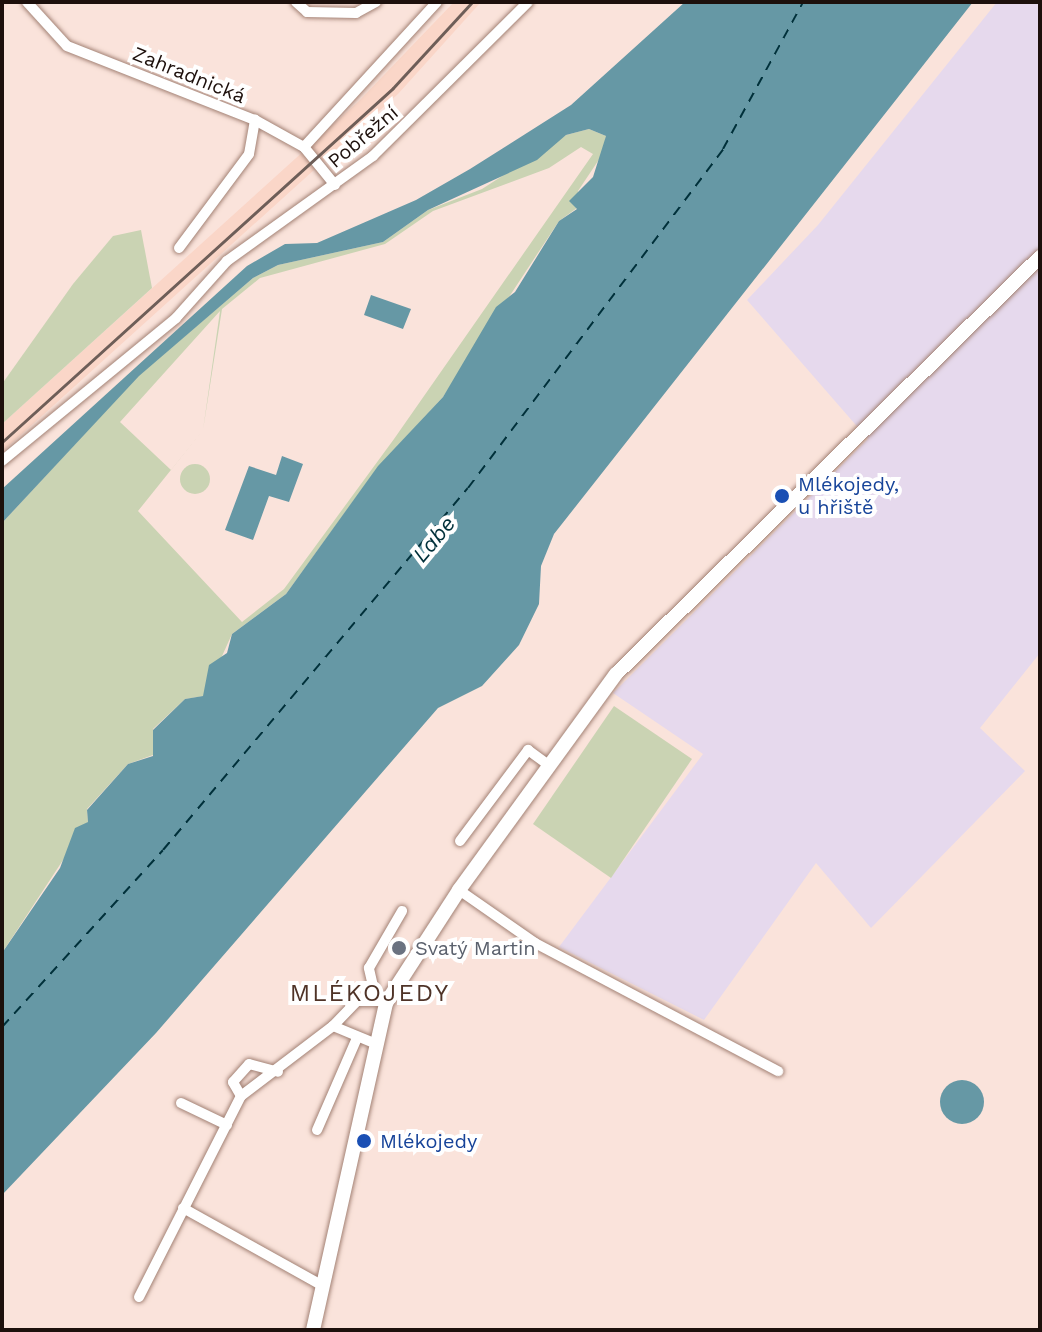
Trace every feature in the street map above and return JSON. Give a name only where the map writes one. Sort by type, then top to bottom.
[{"type":"street","name":"Zahradnická","points":[[27,2],[67,46],[255,120],[304,147],[335,185]]},
{"type":"street","points":[[296,2],[307,12],[356,13],[376,2]]},
{"type":"street","points":[[304,147],[437,2]]},
{"type":"street","name":"Pobřežní","points":[[2,461],[176,318],[206,282],[335,185],[407,125],[528,2]]},
{"type":"street","points":[[179,248],[249,154],[255,120]]},
{"type":"street","points":[[313,1330],[367,1104],[381,1001],[546,763],[616,674],[1040,257]]},
{"type":"street","points":[[460,841],[528,750],[546,763]]},
{"type":"street","points":[[459,890],[535,943],[778,1071]]},
{"type":"street","points":[[381,1001],[369,968],[402,911]]},
{"type":"street","points":[[139,1297],[241,1096],[278,1072],[333,1026],[357,1001],[381,1001]]},
{"type":"street","points":[[333,1026],[374,1043]]},
{"type":"street","points":[[317,1130],[357,1038]]},
{"type":"street","points":[[241,1096],[233,1082],[249,1064],[278,1072]]},
{"type":"street","points":[[181,1103],[227,1125]]},
{"type":"street","points":[[183,1208],[323,1286]]},
{"type":"shaded area","points":[[454,2],[481,2],[398,94],[2,452],[2,424],[358,102]]},
{"type":"shaded area","points":[[997,2],[1040,2],[1040,653],[980,728],[1025,771],[871,928],[816,863],[704,1020],[559,947],[703,754],[613,693],[868,439],[747,300],[818,225]]},
{"type":"green space","points":[[589,129],[606,136],[604,152],[578,191],[577,208],[559,221],[443,397],[378,467],[286,594],[232,634],[204,696],[185,699],[153,729],[153,755],[128,764],[87,809],[88,822],[2,953],[2,523],[138,376],[253,278],[278,265],[383,242],[428,210],[482,189],[566,135]],"holes":[[[581,147],[593,154],[394,439],[284,589],[242,622],[138,511],[171,470],[120,422],[220,311],[203,430],[222,309],[260,278],[385,244],[433,211],[549,168]]]},
{"type":"green space","points":[[141,230],[152,288],[2,424],[2,384],[73,284],[113,236]]},
{"type":"green space","points":[[195,464],[206,468],[210,479],[206,490],[195,494],[184,490],[180,479],[184,468]]},
{"type":"green space","points":[[614,706],[692,759],[611,878],[533,824]]},
{"type":"water","name":"Labe","points":[[685,2],[973,2],[554,534],[541,566],[539,604],[519,645],[482,686],[438,708],[156,1033],[2,1195],[2,953],[60,868],[75,828],[88,822],[87,810],[128,764],[153,756],[153,730],[185,699],[203,696],[209,665],[227,653],[232,634],[286,594],[378,466],[443,397],[496,307],[515,292],[559,221],[577,209],[569,201],[593,177],[606,136],[589,129],[566,135],[537,160],[428,210],[383,242],[278,265],[253,278],[139,376],[2,523],[2,489],[247,266],[285,244],[317,243],[416,200],[470,169],[571,105]]},
{"type":"water","points":[[371,295],[411,309],[403,329],[364,315]]},
{"type":"water","points":[[282,456],[303,464],[289,502],[269,496],[253,540],[225,530],[249,466],[276,475]]},
{"type":"water","points":[[962,1080],[977,1087],[984,1102],[977,1117],[962,1124],[947,1117],[940,1102],[947,1087]]},
{"type":"ferry route","points":[[2,1027],[163,850],[468,488],[723,149],[803,2]]},
{"type":"railway","points":[[2,442],[393,88],[472,2]]},
{"type":"place","name":"Mlékojedy, u hřiště","points":[[782,496]]},
{"type":"place","name":"Svatý Martin","points":[[399,948]]},
{"type":"place","name":"Mlékojedy","points":[[364,1141]]},
{"type":"district","name":"MLÉKOJEDY","points":[[370,994]]}]
